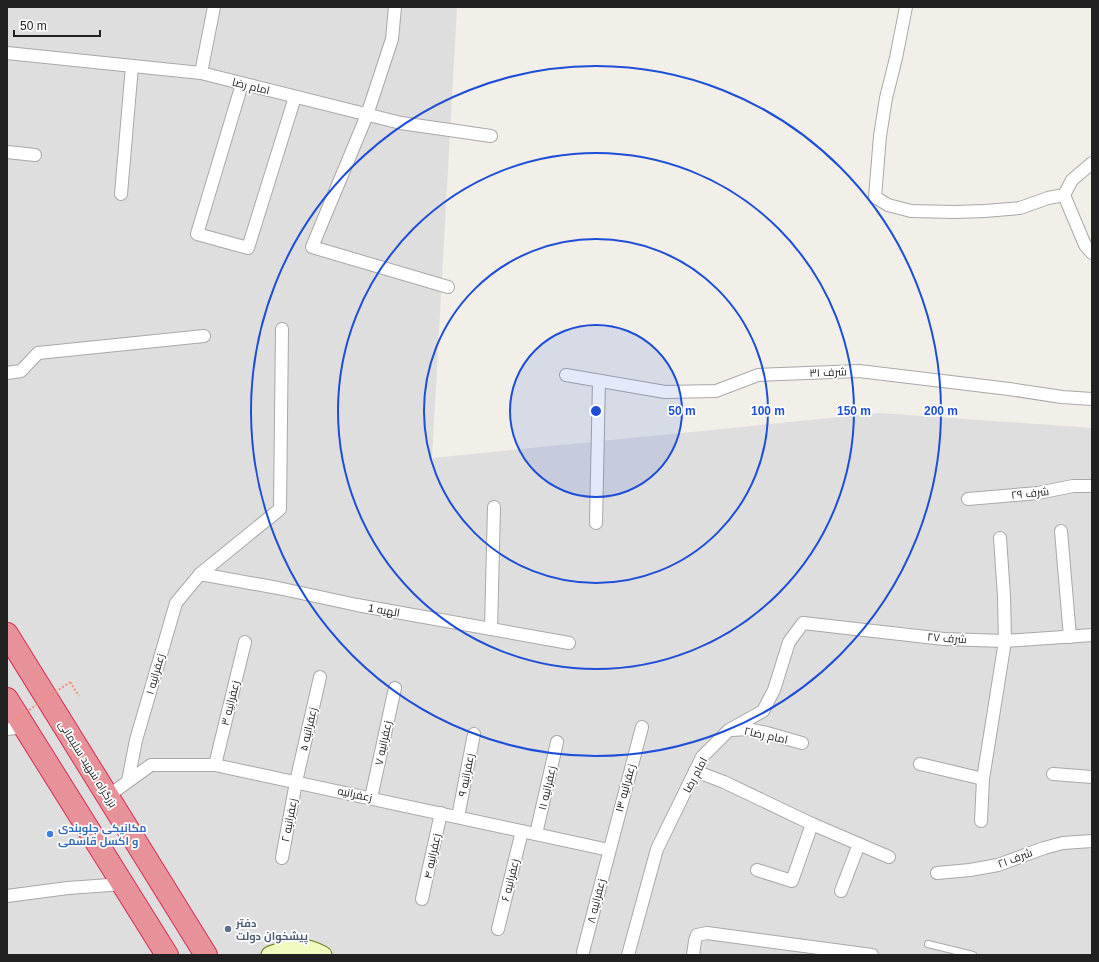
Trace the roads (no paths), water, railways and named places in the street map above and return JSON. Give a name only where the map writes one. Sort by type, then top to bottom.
[{"type":"highway","name":"بزرگراه شهید سلیمانی","points":[[7,634],[206,955]]},
{"type":"highway","points":[[7,698],[16,725],[123,884],[167,955]]},
{"type":"main road","points":[[270,955],[291,947],[312,949],[323,955]]},
{"type":"street","points":[[201,73],[214,7]]},
{"type":"street","points":[[395,7],[392,39],[367,115],[312,247],[448,287]]},
{"type":"street","points":[[906,7],[886,98],[881,128],[874,197],[888,205],[912,211],[954,212],[1020,208],[1048,198],[1064,195]]},
{"type":"street","name":"امام رضا","points":[[7,53],[201,73],[401,123],[491,136]]},
{"type":"street","points":[[121,194],[132,66]]},
{"type":"street","points":[[242,84],[197,234],[248,248],[295,97]]},
{"type":"street","points":[[7,152],[35,155]]},
{"type":"street","points":[[1064,195],[1072,180],[1092,163]]},
{"type":"street","points":[[1064,195],[1085,245],[1092,253]]},
{"type":"street","name":"زعفرانیه ۱","points":[[128,781],[136,740],[176,603],[200,574],[280,509],[282,329]]},
{"type":"street","points":[[7,373],[21,371],[38,353],[204,336]]},
{"type":"street","name":"شرف ۳۱","points":[[566,375],[666,392],[716,391],[758,375],[859,371],[1009,389],[1062,397],[1092,399]]},
{"type":"street","points":[[596,523],[599,381]]},
{"type":"street","name":"شرف ۲۹","points":[[968,499],[1038,493],[1074,486],[1092,486]]},
{"type":"street","points":[[492,629],[494,507]]},
{"type":"street","points":[[1061,531],[1070,637]]},
{"type":"street","points":[[981,821],[983,779],[1005,641],[1000,538]]},
{"type":"street","name":"الهیه 1","points":[[200,574],[569,643]]},
{"type":"street","name":"امام رضا","points":[[628,955],[657,849],[702,757],[729,730],[763,711],[774,690],[789,642],[803,623]]},
{"type":"street","name":"شرف ۲۷","points":[[803,623],[944,639],[1005,641],[1092,635]]},
{"type":"street","name":"زعفرانیه ۳","points":[[215,765],[245,642]]},
{"type":"street","name":"زعفرانیه ۵","points":[[296,782],[320,677]]},
{"type":"street","name":"زعفرانیه ۷","points":[[371,798],[395,688]]},
{"type":"street","name":"زعفرانیه ۱۳","points":[[609,850],[642,727]]},
{"type":"street","name":"امام رضا۲","points":[[729,730],[747,729],[802,743]]},
{"type":"street","name":"زعفرانیه ۹","points":[[458,817],[474,734]]},
{"type":"street","name":"زعفرانیه ۱۱","points":[[536,834],[557,742]]},
{"type":"street","points":[[920,764],[983,779]]},
{"type":"street","name":"زعفرانیه","points":[[108,796],[151,765],[215,765],[609,850]]},
{"type":"street","points":[[695,771],[750,794],[812,824],[889,857]]},
{"type":"street","points":[[1053,774],[1092,777]]},
{"type":"street","name":"زعفرانیه ۲","points":[[282,858],[296,782]]},
{"type":"street","name":"زعفرانیه ۴","points":[[422,899],[441,813]]},
{"type":"street","points":[[757,870],[792,881],[812,824]]},
{"type":"street","name":"زعفرانیه ۶","points":[[498,929],[522,831]]},
{"type":"street","name":"شرف ۲۱","points":[[937,873],[970,870],[998,865],[1044,848],[1063,843],[1092,841]]},
{"type":"street","points":[[841,891],[859,844]]},
{"type":"street","name":"زعفرانیه ۸","points":[[583,952],[609,850]]},
{"type":"street","points":[[7,896],[68,888],[123,884]]},
{"type":"street","points":[[693,955],[694,941],[697,935],[706,933],[872,955]]},
{"type":"lane","points":[[928,944],[973,955]]},
{"type":"place","name":"مکانیکی جلوبندی و اکسل قاسمی","points":[[50,834]]},
{"type":"place","name":"دفتر پیشخوان دولت","points":[[228,929]]}]
